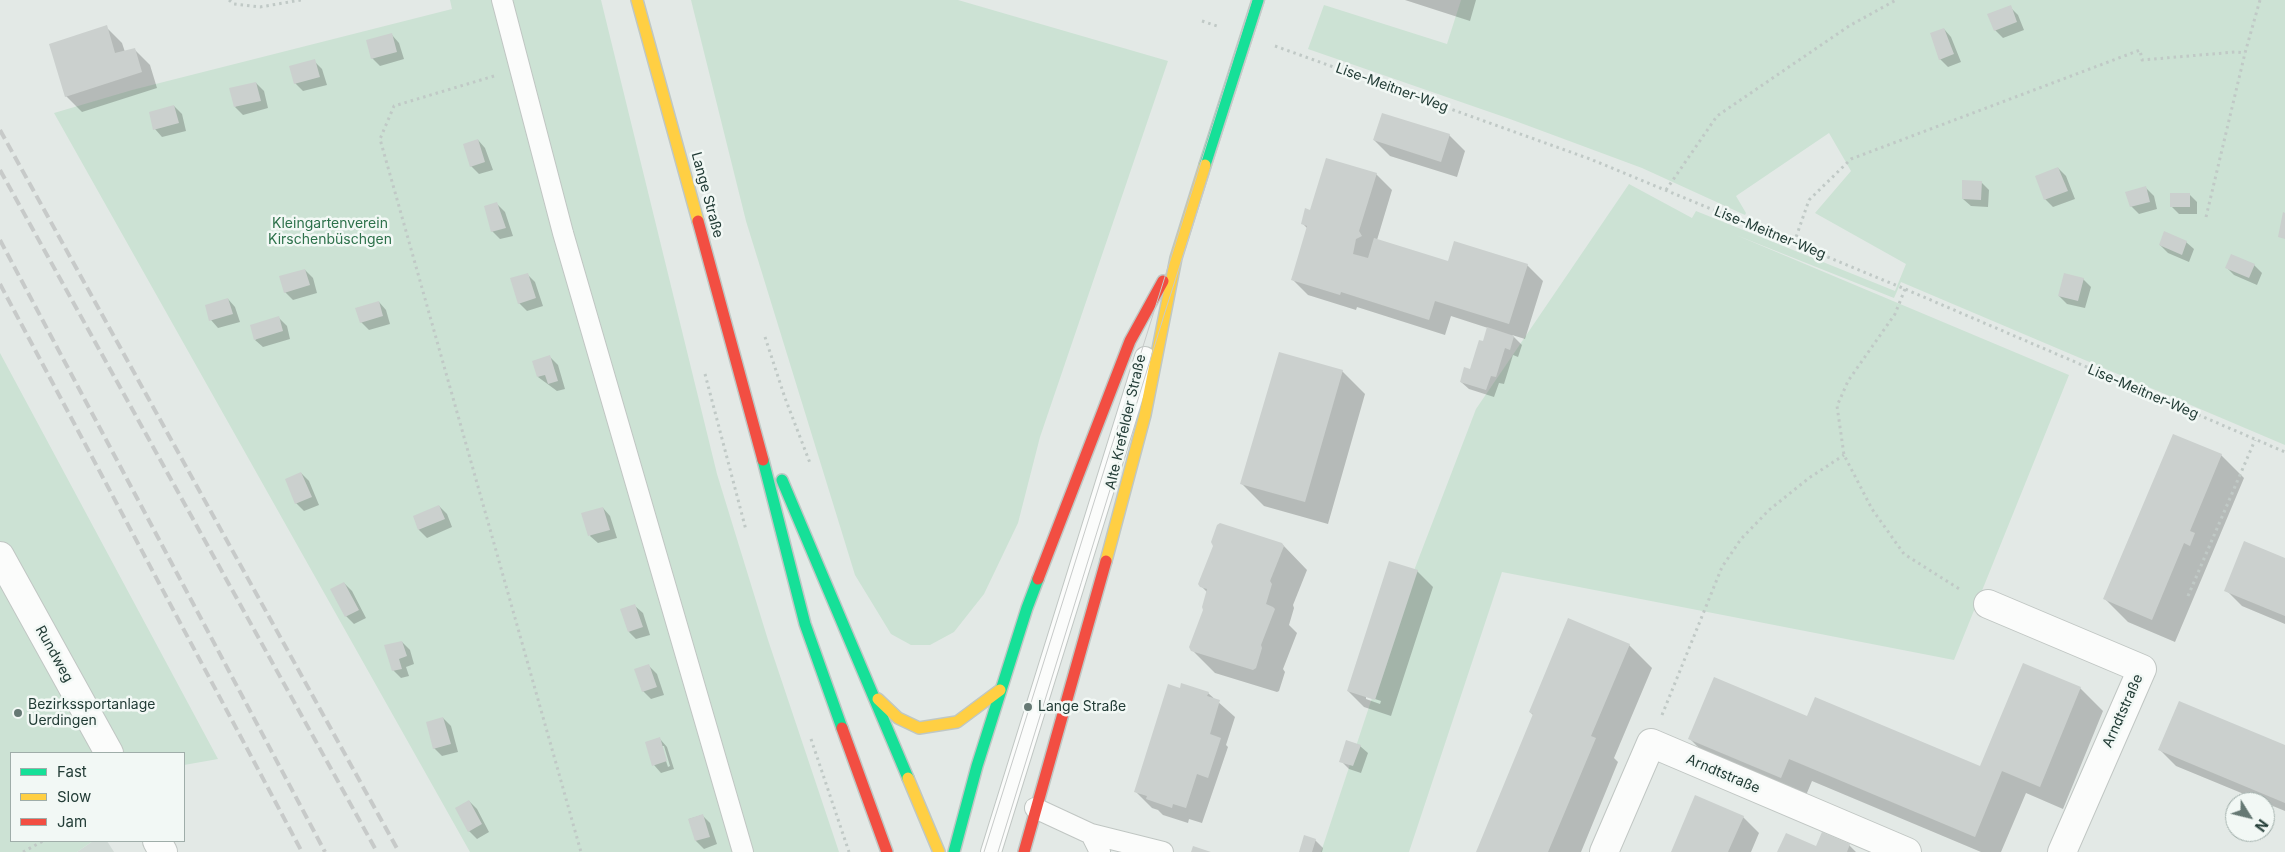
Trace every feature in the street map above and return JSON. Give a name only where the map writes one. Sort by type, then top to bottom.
[{"type":"street","name":"Lange Straße","points":[[637,0],[747,398],[805,624],[887,852]]},
{"type":"street","name":"Alte Krefelder Straße","points":[[1024,852],[1128,486],[1145,415],[1176,258],[1258,0]]},
{"type":"street","points":[[954,852],[965,806],[1030,599],[1130,341],[1176,258]]},
{"type":"street","name":"Lange Straße","points":[[747,398],[939,852]]},
{"type":"street","name":"Rundweg","points":[[0,556],[108,752]]},
{"type":"street","name":"Arndtstraße","points":[[1988,604],[2142,669],[2062,852]]},
{"type":"street","points":[[874,696],[898,718],[919,728],[957,722],[1000,690]]},
{"type":"street","points":[[1604,852],[1651,743]]},
{"type":"street","name":"Arndtstraße","points":[[1651,743],[1907,852]]},
{"type":"lane","points":[[502,0],[563,233],[743,852]]},
{"type":"lane","points":[[991,852],[1176,258]]},
{"type":"lane","points":[[1035,808],[1091,834],[1162,852]]},
{"type":"lane","points":[[1091,834],[1100,852]]},
{"type":"path","points":[[229,0],[234,4],[260,7],[301,0]]},
{"type":"path","points":[[1666,190],[1717,116],[1849,26],[1896,0]]},
{"type":"path","points":[[2206,217],[2245,53],[2260,0]]},
{"type":"path","name":"Lise-Meitner-Weg","points":[[1246,36],[1590,159],[1905,289],[2285,452]]},
{"type":"path","points":[[1794,243],[1809,200],[1851,159],[2140,50],[2142,60],[2235,52],[2245,53]]},
{"type":"path","points":[[521,69],[394,106],[380,140],[581,852]]},
{"type":"path","points":[[1905,289],[1895,314],[1848,381],[1837,406],[1844,456],[1872,509],[1904,554],[1947,582],[1988,604]]},
{"type":"path","points":[[764,332],[785,398],[812,469]]},
{"type":"path","points":[[2188,596],[2255,440]]},
{"type":"path","points":[[1651,743],[1722,567],[1731,553],[1741,539],[1769,510],[1809,478],[1844,456]]},
{"type":"path","points":[[23,852],[41,842]]},
{"type":"shaded area","points":[[92,842],[108,842],[114,852],[77,852]]},
{"type":"green space","name":"Kleingartenverein Kirschenbüschgen","points":[[450,0],[601,0],[717,474],[768,640],[839,852],[470,852],[54,113],[132,90],[452,9]]},
{"type":"green space","points":[[691,0],[958,0],[1168,61],[1040,437],[1018,523],[984,594],[954,632],[930,645],[911,645],[891,634],[855,575],[746,221]]},
{"type":"green space","points":[[1461,0],[2285,0],[2285,445],[1901,282],[1894,298],[1736,235],[2069,375],[1954,660],[1502,572],[1409,852],[1321,852],[1415,568],[1476,409],[1629,184],[1692,218],[1696,211],[1895,291],[1906,264],[1815,213],[1851,171],[1829,133],[1736,196],[1746,213],[1745,215],[1642,168],[1510,119],[1308,49],[1324,5],[1447,44]]},
{"type":"green space","points":[[0,353],[218,759],[185,765],[185,752],[10,752],[10,842],[92,842],[77,852],[0,852]]},
{"type":"building","points":[[2011,5],[2017,22],[1994,31],[1987,14]]},
{"type":"building","points":[[107,25],[115,53],[135,48],[142,72],[65,97],[49,44]]},
{"type":"building","points":[[1944,28],[1954,54],[1939,60],[1930,33]]},
{"type":"building","points":[[392,33],[397,52],[371,59],[366,40]]},
{"type":"building","points":[[315,59],[320,77],[294,84],[289,66]]},
{"type":"building","points":[[256,82],[261,101],[234,107],[229,88]]},
{"type":"building","points":[[174,105],[179,123],[153,130],[149,112]]},
{"type":"building","points":[[1382,113],[1450,134],[1441,162],[1373,140]]},
{"type":"building","points":[[478,139],[485,162],[470,167],[463,144]]},
{"type":"building","points":[[1326,158],[1377,173],[1359,231],[1362,236],[1356,239],[1353,254],[1368,258],[1374,238],[1448,261],[1454,241],[1528,264],[1509,324],[1435,301],[1429,320],[1341,292],[1340,295],[1291,280],[1307,226],[1301,224],[1305,208],[1310,210]]},
{"type":"building","points":[[2058,167],[2068,191],[2044,200],[2035,176]]},
{"type":"building","points":[[1962,180],[1982,181],[1981,200],[1962,199]]},
{"type":"building","points":[[2146,186],[2150,202],[2130,207],[2125,192]]},
{"type":"building","points":[[2170,193],[2190,193],[2190,207],[2170,207]]},
{"type":"building","points":[[497,202],[506,228],[491,232],[484,206]]},
{"type":"building","points":[[2283,212],[2285,213],[2285,239],[2278,237]]},
{"type":"building","points":[[2164,231],[2187,241],[2182,255],[2159,245]]},
{"type":"building","points":[[2231,254],[2255,264],[2249,278],[2225,268]]},
{"type":"building","points":[[305,269],[310,285],[284,293],[279,276]]},
{"type":"building","points":[[528,273],[536,298],[518,304],[510,278]]},
{"type":"building","points":[[2064,273],[2084,278],[2078,301],[2058,296]]},
{"type":"building","points":[[228,298],[233,314],[209,321],[205,305]]},
{"type":"building","points":[[379,301],[383,316],[360,323],[355,308]]},
{"type":"building","points":[[279,316],[283,331],[254,340],[250,325]]},
{"type":"building","points":[[1487,327],[1514,336],[1510,350],[1505,348],[1496,377],[1491,376],[1486,390],[1460,382],[1464,367],[1470,369],[1479,340],[1483,341]]},
{"type":"building","points":[[1279,352],[1343,370],[1305,502],[1240,484]]},
{"type":"building","points":[[550,355],[558,381],[548,384],[545,375],[537,377],[532,361]]},
{"type":"building","points":[[2173,434],[2222,454],[2190,531],[2195,533],[2190,546],[2184,543],[2152,620],[2103,599]]},
{"type":"building","points":[[301,472],[312,497],[295,504],[285,479]]},
{"type":"building","points":[[439,505],[445,519],[418,530],[413,516]]},
{"type":"building","points":[[603,507],[610,530],[588,536],[581,513]]},
{"type":"building","points":[[1220,523],[1282,543],[1284,546],[1270,581],[1272,584],[1266,604],[1275,609],[1261,645],[1262,648],[1256,668],[1253,670],[1191,651],[1189,647],[1203,610],[1202,607],[1207,589],[1200,587],[1198,584],[1213,546],[1211,542],[1217,525]]},
{"type":"building","points":[[2244,541],[2285,558],[2285,616],[2224,591]]},
{"type":"building","points":[[1389,561],[1418,570],[1375,700],[1347,691]]},
{"type":"building","points":[[344,582],[359,610],[345,617],[330,589]]},
{"type":"building","points":[[635,604],[643,627],[628,632],[620,609]]},
{"type":"building","points":[[1568,618],[1630,644],[1591,736],[1596,738],[1548,852],[1476,852],[1533,714],[1529,712]]},
{"type":"building","points":[[402,641],[407,656],[399,659],[402,669],[392,671],[384,645]]},
{"type":"building","points":[[2023,663],[2081,687],[2040,787],[2002,771],[1975,837],[1789,759],[1781,778],[1688,739],[1714,677],[1807,716],[1815,697],[1980,766]]},
{"type":"building","points":[[649,664],[657,687],[642,692],[634,669]]},
{"type":"building","points":[[1181,683],[1209,692],[1207,696],[1220,700],[1210,734],[1221,738],[1208,778],[1197,774],[1186,808],[1173,804],[1172,808],[1146,799],[1147,796],[1134,792],[1168,684],[1180,688]]},
{"type":"building","points":[[2179,701],[2285,745],[2285,803],[2275,799],[2275,792],[2259,792],[2158,750]]},
{"type":"building","points":[[443,717],[451,744],[433,749],[426,722]]},
{"type":"building","points":[[660,737],[667,761],[652,766],[645,742]]},
{"type":"building","points":[[1346,740],[1361,745],[1353,766],[1339,762]]},
{"type":"building","points":[[1695,795],[1744,816],[1728,852],[1671,852]]},
{"type":"building","points":[[469,800],[482,824],[468,832],[455,808]]},
{"type":"building","points":[[703,814],[710,837],[695,841],[688,819]]},
{"type":"building","points":[[1822,832],[1850,844],[1847,852],[1777,852],[1786,833],[1816,846]]},
{"type":"building","points":[[1304,835],[1316,839],[1312,852],[1299,852]]},
{"type":"building","points":[[1193,846],[1211,852],[1191,852]]},
{"type":"tram line","points":[[984,852],[1252,0]]},
{"type":"tram line","points":[[998,852],[1165,312],[1265,0]]},
{"type":"railway","points":[[0,130],[399,852]]},
{"type":"railway","points":[[0,170],[377,852]]},
{"type":"railway","points":[[0,240],[325,852]]},
{"type":"railway","points":[[0,284],[302,852]]},
{"type":"traffic: fast","points":[[1205,165],[1258,0]]},
{"type":"traffic: fast","points":[[763,460],[805,624],[842,728]]},
{"type":"traffic: fast","points":[[782,480],[908,778]]},
{"type":"traffic: fast","points":[[954,852],[977,766],[1038,579]]},
{"type":"traffic: slow","points":[[637,0],[698,221]]},
{"type":"traffic: slow","points":[[1106,561],[1145,415],[1176,258],[1205,165]]},
{"type":"traffic: slow","points":[[878,699],[898,718],[919,728],[957,722],[1000,690]]},
{"type":"traffic: slow","points":[[908,778],[939,852]]},
{"type":"traffic: jam","points":[[698,221],[763,460]]},
{"type":"traffic: jam","points":[[1038,579],[1130,341],[1163,281]]},
{"type":"traffic: jam","points":[[1024,852],[1106,561]]},
{"type":"traffic: jam","points":[[842,728],[887,852]]},
{"type":"place","name":"Lange Straße","points":[[1028,707]]},
{"type":"place","name":"Bezirkssportanlage Uerdingen","points":[[18,713]]}]
